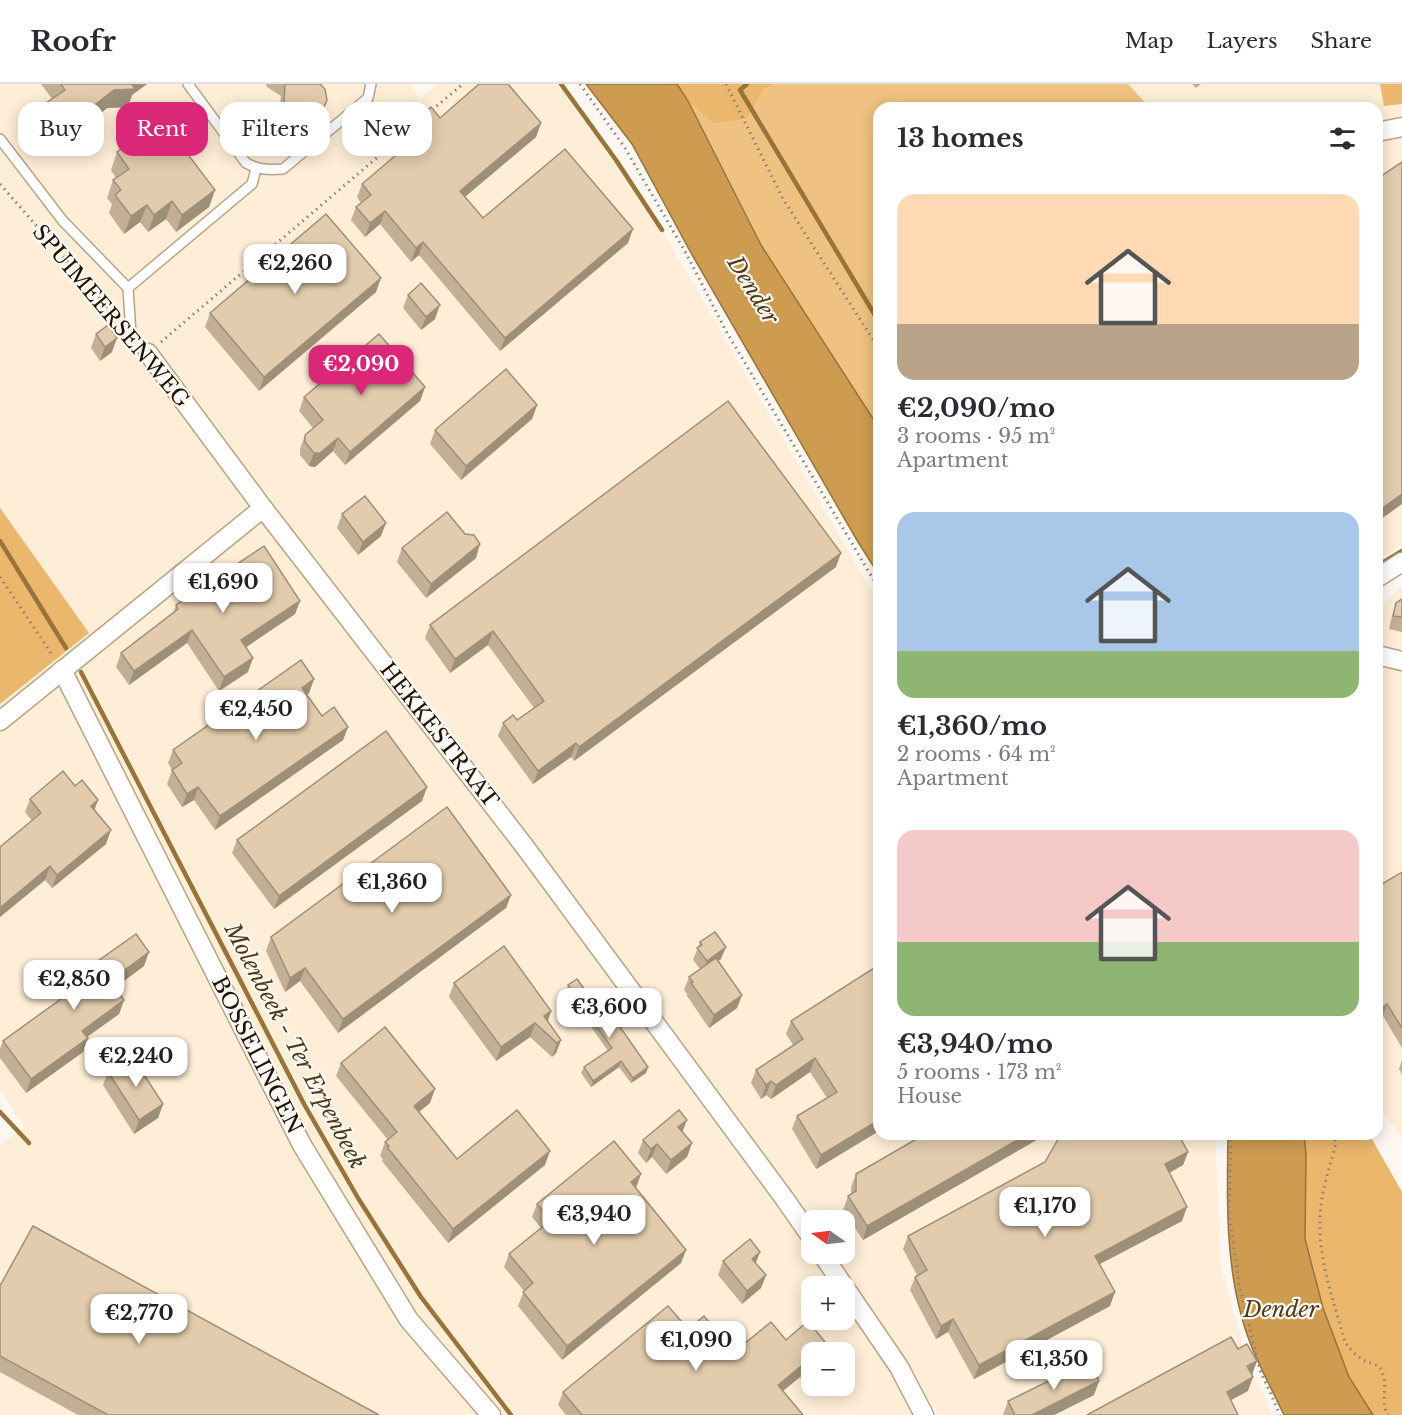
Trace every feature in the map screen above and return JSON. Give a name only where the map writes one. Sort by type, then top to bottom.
[{"type":"street","points":[[1383,131],[1402,127]]},
{"type":"street","name":"SPUIMEERSENWEG","points":[[148,354],[263,508]]},
{"type":"street","points":[[0,721],[263,508]]},
{"type":"street","name":"HEKKESTRAAT","points":[[263,508],[525,847],[801,1222]]},
{"type":"street","points":[[1383,574],[1402,562]]},
{"type":"street","points":[[1383,656],[1402,661]]},
{"type":"street","name":"BOSSELINGEN","points":[[62,670],[302,1145],[409,1320],[491,1415]]},
{"type":"street","points":[[829,1264],[899,1367],[924,1415]]},
{"type":"lane","points":[[188,84],[246,163],[256,169],[283,169],[368,98],[371,84]]},
{"type":"lane","points":[[0,139],[63,220],[128,288],[131,334]]},
{"type":"lane","points":[[128,288],[252,184],[256,169]]},
{"type":"path","points":[[432,110],[463,84]]},
{"type":"path","points":[[580,84],[625,148],[687,255],[726,331],[873,579]]},
{"type":"path","points":[[727,85],[783,200],[873,340]]},
{"type":"path","points":[[148,354],[379,156]]},
{"type":"path","name":"SPUIMEERSENWEG","points":[[0,184],[131,334]]},
{"type":"path","points":[[0,577],[62,670]]},
{"type":"path","points":[[1231,1140],[1229,1213],[1239,1284],[1260,1370],[1280,1415]]},
{"type":"path","points":[[1335,1140],[1321,1205],[1320,1232],[1326,1268],[1345,1342],[1351,1351],[1365,1362],[1377,1364],[1383,1372],[1385,1387],[1383,1408],[1388,1415]]},
{"type":"shaded area","points":[[0,84],[409,84],[420,98],[437,84],[561,84],[616,160],[662,230],[873,594],[873,1140],[1215,1140],[1221,1269],[1250,1369],[1273,1415],[938,1415],[934,1407],[918,1415],[0,1415],[0,1144],[25,1127],[0,1091],[0,704],[49,665],[0,509]]},
{"type":"shaded area","points":[[677,84],[776,84],[764,89],[747,119],[714,124],[688,101]]},
{"type":"shaded area","points":[[776,84],[1128,84],[1144,102],[873,102],[873,419],[761,245],[688,101],[714,124],[747,119],[764,89]]},
{"type":"shaded area","points":[[1128,84],[1380,84],[1384,105],[1402,104],[1402,545],[1383,556],[1383,102],[1144,102]]},
{"type":"shaded area","points":[[1380,84],[1402,84],[1402,104],[1384,106]]},
{"type":"shaded area","points":[[0,508],[89,633],[0,704]]},
{"type":"shaded area","points":[[1402,587],[1402,1139],[1383,1110],[1383,604]]},
{"type":"shaded area","points":[[1305,1140],[1372,1140],[1402,1192],[1402,1415],[1373,1415],[1349,1377],[1323,1308],[1305,1239]]},
{"type":"water","name":"Dender","points":[[586,84],[677,84],[688,101],[761,245],[873,419],[873,566],[691,253],[632,144]]},
{"type":"water","name":"Dender","points":[[1228,1140],[1305,1140],[1305,1239],[1323,1308],[1349,1377],[1373,1415],[1284,1415],[1250,1343],[1236,1295],[1228,1226]]},
{"type":"building","points":[[61,84],[132,84],[135,89],[114,90],[98,102],[47,102],[65,90]]},
{"type":"building","points":[[285,84],[320,84],[325,89],[327,100],[326,102],[284,101]]},
{"type":"building","points":[[479,84],[508,84],[541,123],[460,191],[483,218],[565,149],[633,229],[505,338],[423,242],[416,248],[385,211],[370,223],[356,207],[371,195],[362,184],[395,156],[432,156],[432,108],[440,118]]},
{"type":"building","points":[[120,156],[189,156],[215,190],[182,215],[172,201],[154,215],[147,205],[131,216],[115,195],[121,190],[113,180],[129,169]]},
{"type":"building","points":[[1402,162],[1402,494],[1383,508],[1383,175]]},
{"type":"building","points":[[326,214],[381,278],[264,377],[210,313]]},
{"type":"building","points":[[421,283],[440,305],[426,317],[408,295]]},
{"type":"building","points":[[108,325],[117,338],[105,347],[96,334]]},
{"type":"building","points":[[379,334],[425,387],[350,452],[338,438],[320,453],[314,453],[305,442],[305,435],[323,420],[304,397]]},
{"type":"building","points":[[506,369],[537,405],[466,466],[435,430]]},
{"type":"building","points":[[728,401],[841,553],[579,747],[576,743],[538,771],[503,723],[513,715],[517,720],[544,701],[493,631],[455,659],[430,625]]},
{"type":"building","points":[[365,496],[386,523],[363,542],[342,514]]},
{"type":"building","points":[[447,512],[465,534],[474,535],[480,544],[431,584],[402,548]]},
{"type":"building","points":[[264,546],[300,601],[241,640],[253,658],[224,677],[192,630],[134,671],[121,653],[178,609],[176,605]]},
{"type":"building","points":[[1402,599],[1402,617],[1393,616],[1396,603]]},
{"type":"building","points":[[301,660],[314,679],[302,688],[322,716],[334,707],[348,727],[220,816],[198,787],[187,794],[172,770],[182,763],[173,750]]},
{"type":"building","points":[[386,731],[427,787],[279,896],[237,840]]},
{"type":"building","points":[[63,771],[75,786],[82,780],[98,800],[91,806],[111,830],[57,875],[50,866],[0,908],[0,847],[41,813],[30,799]]},
{"type":"building","points":[[447,807],[511,895],[343,1019],[305,968],[290,978],[271,937]]},
{"type":"building","points":[[1402,872],[1402,1028],[1387,1004],[1383,1007],[1383,883]]},
{"type":"building","points":[[715,932],[726,947],[707,961],[697,948],[702,945],[700,942]]},
{"type":"building","points":[[136,934],[149,952],[110,981],[124,1000],[82,1031],[88,1038],[31,1079],[3,1041],[76,988],[71,980]]},
{"type":"building","points":[[504,946],[551,1011],[544,1016],[561,1040],[557,1043],[535,1023],[501,1047],[454,983]]},
{"type":"building","points":[[716,958],[742,995],[714,1015],[689,977]]},
{"type":"building","points":[[873,969],[873,1124],[821,1155],[797,1116],[837,1092],[815,1058],[776,1085],[771,1081],[766,1085],[756,1070],[803,1039],[791,1021]]},
{"type":"building","points":[[577,979],[598,1008],[604,1004],[648,1067],[633,1078],[621,1061],[593,1081],[584,1067],[612,1048],[568,985]]},
{"type":"building","points":[[385,1027],[435,1089],[414,1106],[457,1159],[517,1110],[550,1151],[453,1229],[387,1147],[389,1146],[385,1142],[397,1132],[341,1063]]},
{"type":"building","points":[[132,1056],[163,1104],[139,1120],[108,1072]]},
{"type":"building","points":[[679,1110],[687,1120],[678,1127],[692,1143],[671,1160],[657,1144],[651,1149],[643,1140]]},
{"type":"building","points":[[915,1140],[1018,1140],[867,1226],[848,1196],[856,1191],[856,1174]]},
{"type":"building","points":[[1058,1140],[1181,1140],[1188,1152],[1165,1164],[1187,1207],[1095,1256],[1115,1292],[979,1365],[953,1319],[941,1326],[915,1277],[927,1270],[908,1236],[1045,1162]]},
{"type":"building","points":[[614,1141],[641,1174],[631,1182],[686,1250],[567,1346],[523,1292],[533,1283],[509,1254],[551,1220],[537,1204]]},
{"type":"building","points":[[33,1226],[379,1415],[108,1415],[0,1356],[0,1284]]},
{"type":"building","points":[[750,1239],[760,1252],[752,1259],[766,1275],[747,1291],[723,1261]]},
{"type":"building","points":[[668,1306],[688,1329],[704,1316],[734,1352],[771,1322],[786,1340],[801,1327],[801,1330],[815,1330],[825,1342],[801,1342],[801,1366],[778,1385],[803,1415],[582,1415],[563,1392]]},
{"type":"building","points":[[1231,1337],[1238,1349],[1247,1344],[1257,1361],[1247,1366],[1253,1377],[1227,1392],[1238,1415],[1087,1415]]},
{"type":"building","points":[[1089,1361],[1099,1381],[1032,1415],[1015,1415],[1008,1401]]},
{"type":"waterway","points":[[561,84],[616,160],[662,230]]},
{"type":"waterway","points":[[747,84],[740,90],[873,312]]},
{"type":"waterway","name":"Molenbeek - Ter Erpenbeek","points":[[0,541],[66,648]]},
{"type":"waterway","points":[[1383,562],[1402,551]]},
{"type":"waterway","name":"Molenbeek - Ter Erpenbeek","points":[[81,672],[304,1104],[358,1198],[421,1297],[511,1415]]},
{"type":"waterway","points":[[0,1112],[29,1143]]}]
